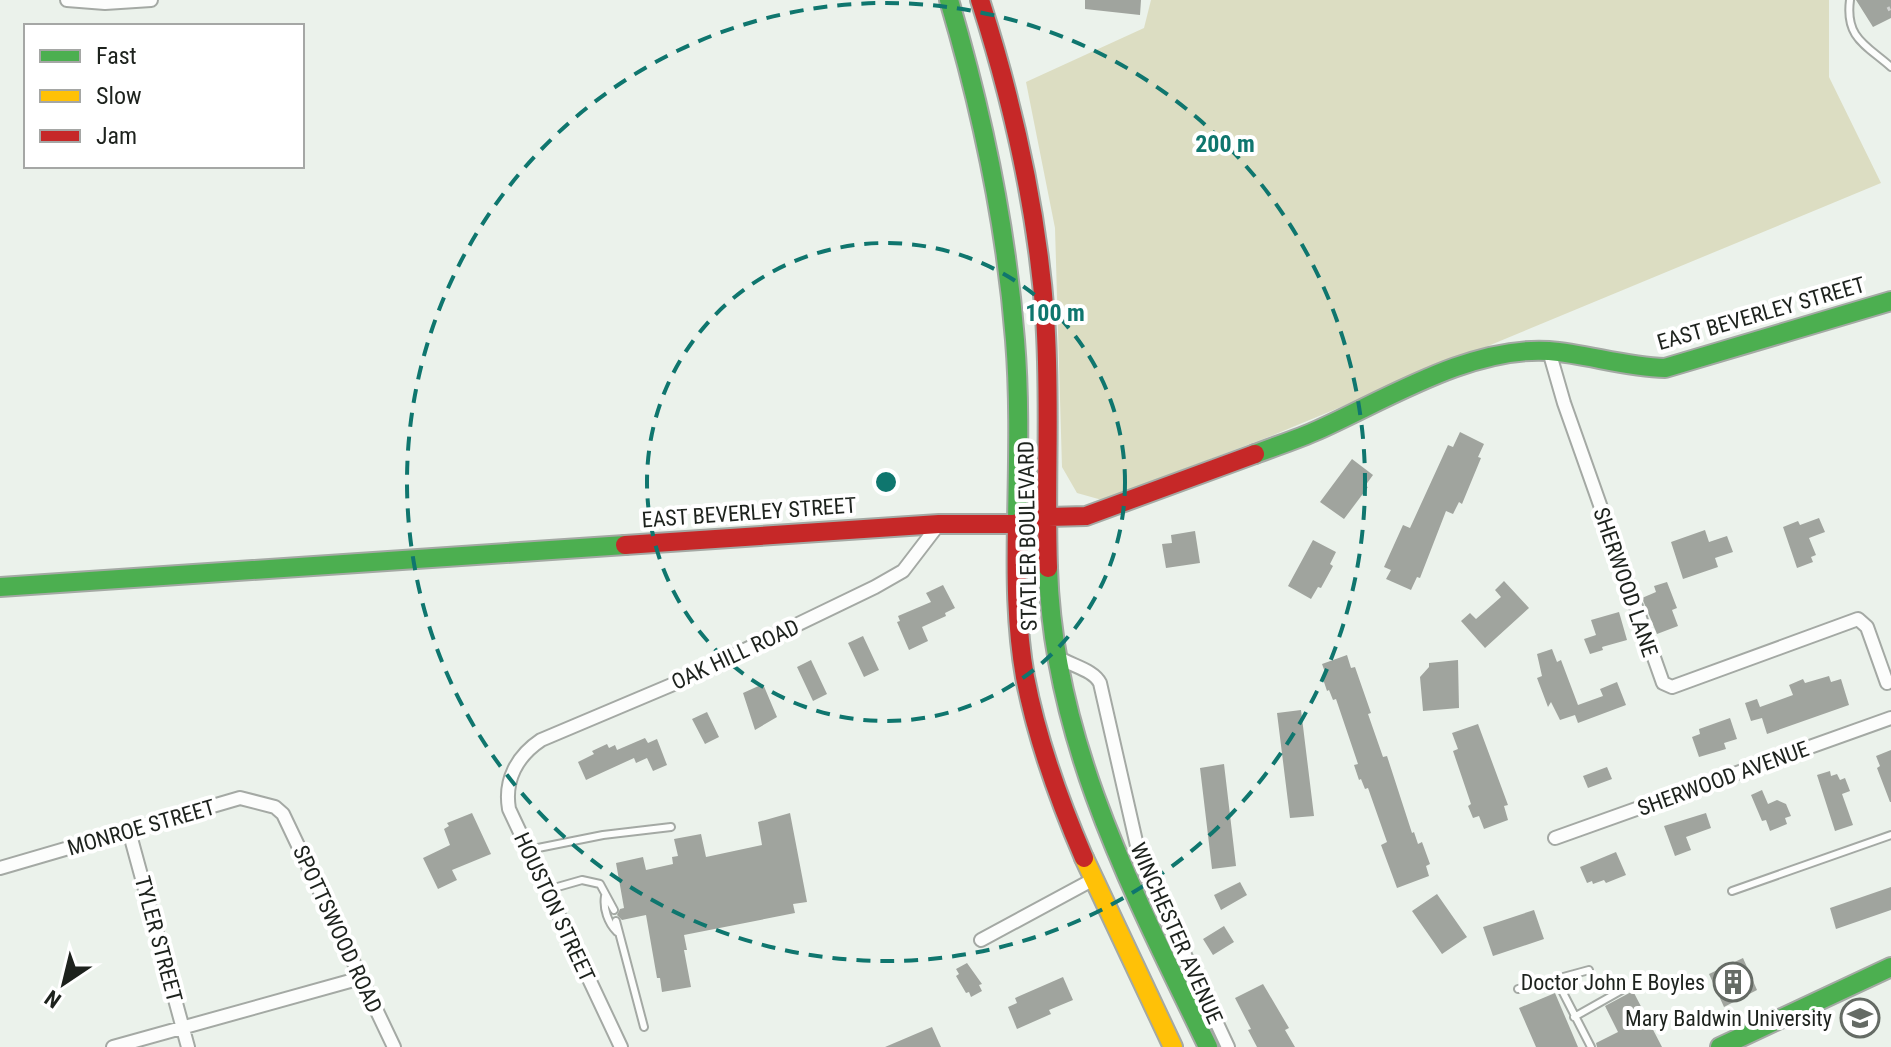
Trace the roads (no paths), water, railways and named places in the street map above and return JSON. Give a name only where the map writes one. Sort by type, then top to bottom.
[{"type":"main road","name":"STATLER BOULEVARD","points":[[949,0],[980,107],[1003,222],[1014,314],[1018,394],[1017,582],[1025,676],[1050,771],[1077,842],[1173,1047]]},
{"type":"main road","name":"STATLER BOULEVARD","points":[[980,0],[1002,73],[1021,155],[1041,279],[1047,362],[1048,592],[1055,655],[1067,718],[1089,789],[1113,848],[1208,1047]]},
{"type":"main road","name":"EAST BEVERLEY STREET","points":[[0,587],[939,524],[1016,524],[1048,517],[1086,516],[1314,432],[1472,362],[1510,354],[1549,351],[1633,367],[1665,368],[1891,301]]},
{"type":"main road","points":[[1720,1047],[1891,967]]},
{"type":"street","points":[[67,0],[105,3],[151,0]]},
{"type":"street","name":"SHERWOOD LANE","points":[[1549,351],[1564,403],[1663,683],[1672,687],[1858,619],[1867,627],[1887,683]]},
{"type":"street","name":"OAK HILL ROAD","points":[[516,764],[526,751],[541,740],[676,683],[875,587],[903,571],[939,524]]},
{"type":"street","name":"WINCHESTER AVENUE","points":[[1055,655],[1069,665],[1088,670],[1100,683],[1140,859],[1228,1047]]},
{"type":"street","name":"SHERWOOD AVENUE","points":[[1555,838],[1891,718]]},
{"type":"street","name":"HOUSTON STREET","points":[[516,764],[509,781],[508,803],[621,1047]]},
{"type":"street","name":"MONROE STREET","points":[[0,868],[240,798],[275,807],[280,812]]},
{"type":"street","name":"SPOTTSWOOD ROAD","points":[[280,812],[394,1047]]},
{"type":"street","name":"TYLER STREET","points":[[129,831],[188,1047]]},
{"type":"street","points":[[981,940],[1094,879]]},
{"type":"street","points":[[113,1047],[361,978]]},
{"type":"lane","points":[[1850,0],[1851,30],[1863,46],[1891,67]]},
{"type":"lane","points":[[528,850],[603,835],[671,827]]},
{"type":"lane","points":[[1732,891],[1891,835]]},
{"type":"lane","points":[[547,890],[582,880],[600,884],[614,910]]},
{"type":"lane","points":[[605,893],[604,904],[610,925],[620,935]]},
{"type":"lane","points":[[616,921],[644,1027]]},
{"type":"lane","points":[[1518,989],[1589,970]]},
{"type":"lane","points":[[1556,979],[1591,1047]]},
{"type":"lane","points":[[1574,1017],[1622,990]]},
{"type":"place","name":"Doctor John E Boyles","points":[[1733,982]]},
{"type":"place","name":"Mary Baldwin University","points":[[1860,1018]]}]
